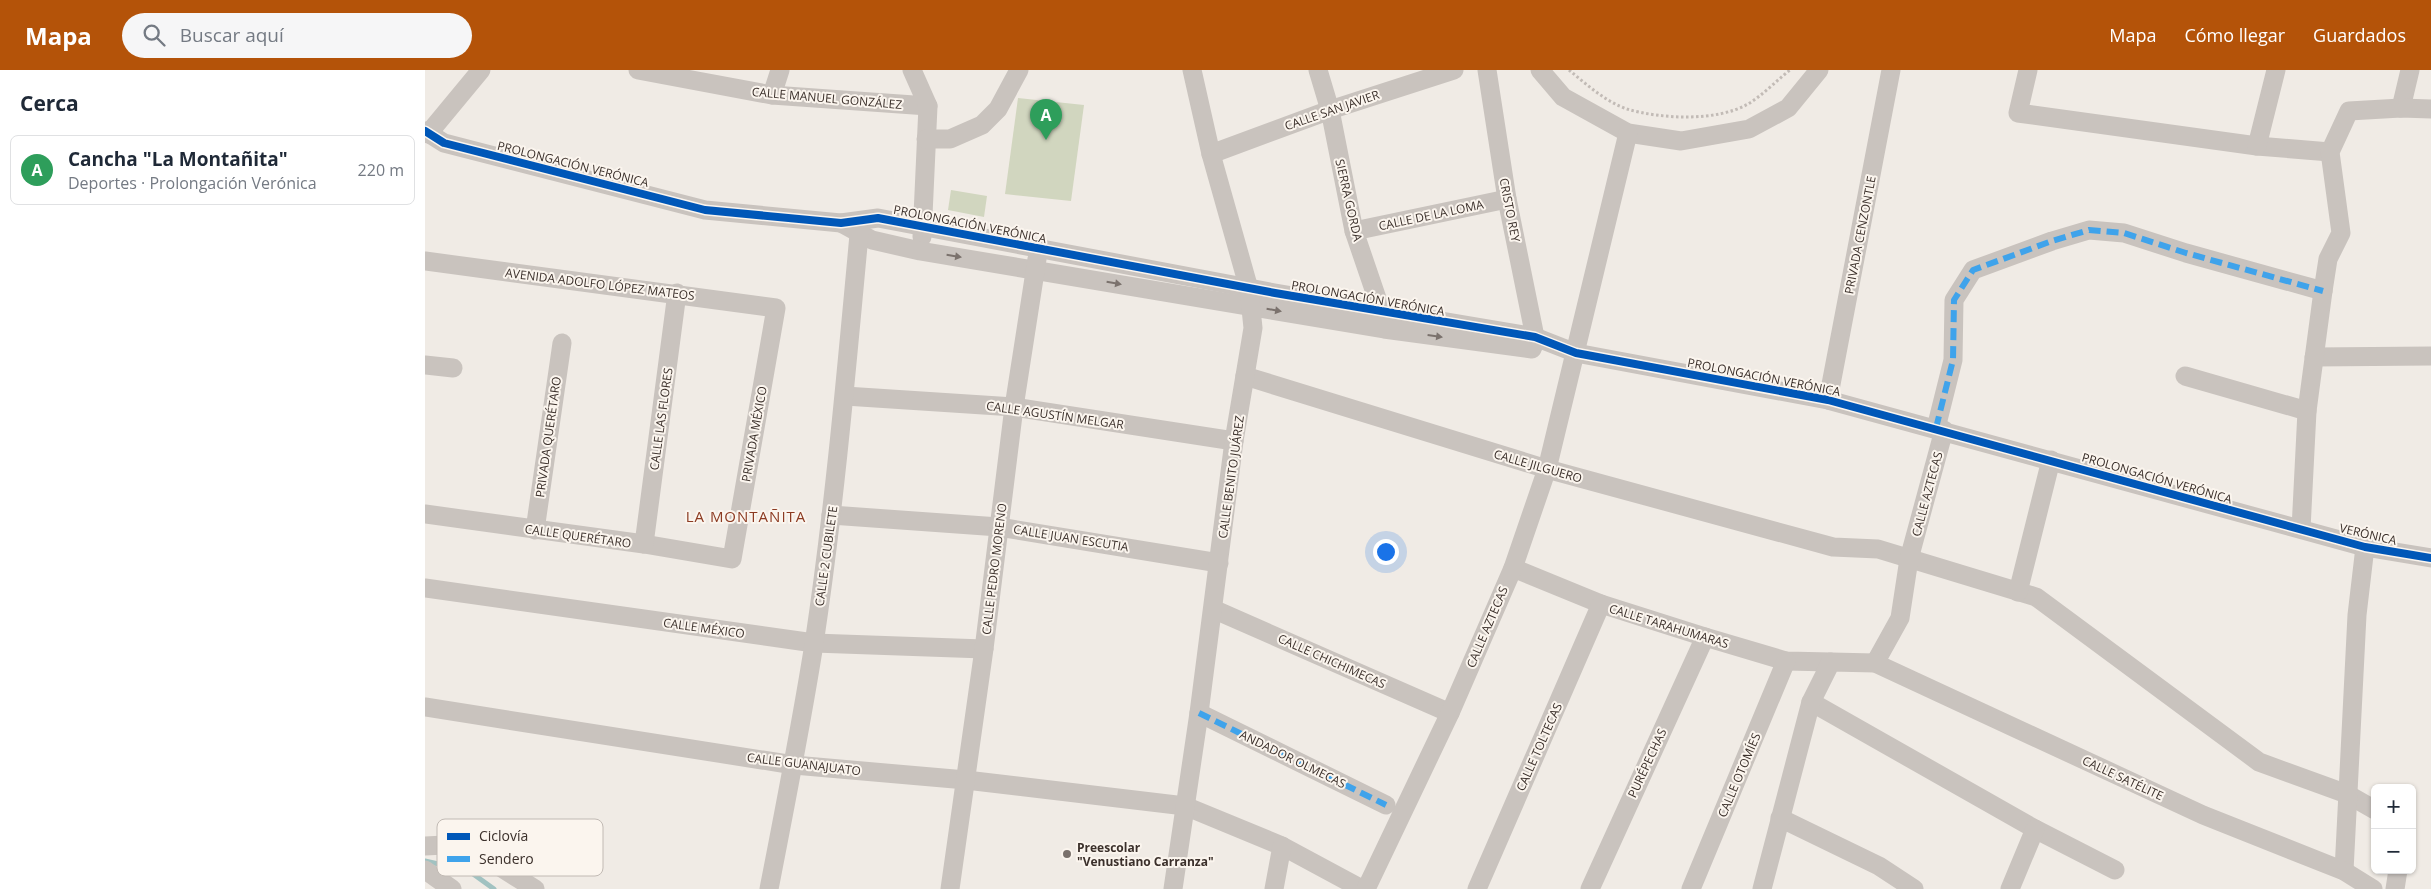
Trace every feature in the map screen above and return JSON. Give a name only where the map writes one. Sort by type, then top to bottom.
[{"type":"street","points":[[426,133],[481,70]]},
{"type":"street","name":"CALLE MANUEL GONZÁLEZ","points":[[638,70],[772,96],[928,106]]},
{"type":"street","points":[[772,96],[780,70]]},
{"type":"street","points":[[912,70],[928,106],[923,226],[920,251]]},
{"type":"street","points":[[926,139],[950,139],[982,125],[998,109],[1019,70]]},
{"type":"street","name":"CALLE BENITO JUÁREZ","points":[[1173,889],[1199,713],[1234,441],[1253,328],[1251,297],[1211,154],[1192,70]]},
{"type":"street","name":"SIERRA GORDA","points":[[1318,70],[1329,110],[1354,231],[1383,321]]},
{"type":"street","name":"CALLE SAN JAVIER","points":[[1211,154],[1329,110],[1454,70]]},
{"type":"street","name":"CRISTO REY","points":[[1487,70],[1507,199],[1534,343]]},
{"type":"street","points":[[1540,70],[1563,97],[1627,133],[1681,141],[1749,128],[1788,108],[1819,70]]},
{"type":"street","name":"PRIVADA CENZONTLE","points":[[1828,400],[1891,70]]},
{"type":"street","points":[[2028,70],[2018,113],[2257,146],[2330,152]]},
{"type":"street","points":[[2257,146],[2276,70]]},
{"type":"street","points":[[2401,108],[2410,70]]},
{"type":"street","points":[[2301,529],[2307,411],[2314,357],[2328,259],[2341,233],[2330,152],[2349,110],[2431,109]]},
{"type":"street","name":"PROLONGACIÓN VERÓNICA","points":[[426,133],[444,143],[705,210],[841,223],[860,227],[886,244],[920,251],[1035,269],[1251,297]]},
{"type":"street","name":"CALLE AZTECAS","points":[[1366,889],[1450,713],[1513,568],[1547,469],[1627,133]]},
{"type":"street","name":"CALLE DE LA LOMA","points":[[1354,231],[1507,199]]},
{"type":"street","name":"PROLONGACIÓN VERÓNICA","points":[[860,227],[878,218],[923,226],[1038,249],[1251,297],[1383,321],[1553,345],[1575,353],[1828,400],[2301,529]]},
{"type":"street","name":"CALLE 2 CUBILETE","points":[[769,889],[794,765],[814,643],[845,396],[860,227]]},
{"type":"street","name":"CALLE AZTECAS","points":[[1875,663],[1900,618],[1909,559],[1940,429],[1953,360],[1954,300],[1973,270],[2089,230],[2124,233],[2186,253],[2323,291]]},
{"type":"street","name":"CALLE PEDRO MORENO","points":[[951,889],[984,649],[1014,407],[1038,249]]},
{"type":"street","name":"AVENIDA ADOLFO LÓPEZ MATEOS","points":[[425,261],[677,293],[776,308]]},
{"type":"street","name":"CALLE LAS FLORES","points":[[644,544],[677,293]]},
{"type":"street","name":"PRIVADA MÉXICO","points":[[732,559],[776,308]]},
{"type":"street","name":"PRIVADA QUERÉTARO","points":[[535,530],[562,343]]},
{"type":"street","points":[[2314,357],[2431,356]]},
{"type":"street","points":[[425,365],[453,368]]},
{"type":"street","name":"CALLE JILGUERO","points":[[1245,376],[1547,469],[1833,547],[1878,549],[1909,559]]},
{"type":"street","points":[[2185,376],[2307,411]]},
{"type":"street","name":"CALLE AGUSTÍN MELGAR","points":[[845,396],[1014,407],[1234,441]]},
{"type":"street","points":[[2018,592],[2051,460]]},
{"type":"street","name":"CALLE QUERÉTARO","points":[[425,514],[644,544],[732,559]]},
{"type":"street","name":"CALLE JUAN ESCUTIA","points":[[831,515],[999,527],[1219,562]]},
{"type":"street","name":"VERÓNICA","points":[[2301,529],[2365,547],[2431,558]]},
{"type":"street","points":[[2344,871],[2357,615],[2365,547]]},
{"type":"street","points":[[1909,559],[2036,597],[2259,762],[2347,794],[2371,808]]},
{"type":"street","name":"CALLE TARAHUMARAS","points":[[1513,568],[1601,604],[1705,638],[1787,661],[1831,662]]},
{"type":"street","name":"CALLE MÉXICO","points":[[425,588],[814,643],[984,649]]},
{"type":"street","name":"CALLE TOLTECAS","points":[[1477,889],[1601,604]]},
{"type":"street","name":"CALLE CHICHIMECAS","points":[[1213,609],[1450,713]]},
{"type":"street","name":"PURÉPECHAS","points":[[1590,889],[1705,638]]},
{"type":"street","name":"CALLE OTOMÍES","points":[[1691,889],[1787,661]]},
{"type":"street","points":[[1762,889],[1811,702],[1831,662],[1875,663]]},
{"type":"street","name":"CALLE SATÉLITE","points":[[1875,663],[2203,815],[2344,871],[2373,889]]},
{"type":"street","points":[[1811,702],[2035,829],[2115,870]]},
{"type":"street","name":"CALLE GUANAJUATO","points":[[425,707],[794,765],[966,780],[1185,806],[1282,846],[1362,889]]},
{"type":"street","name":"ANDADOR OLMECAS","points":[[1199,713],[1386,805]]},
{"type":"street","points":[[1780,818],[1879,866],[1914,889]]},
{"type":"street","points":[[2010,889],[2035,829]]},
{"type":"street","points":[[1274,889],[1282,846]]},
{"type":"street","points":[[425,870],[452,889]]},
{"type":"street","points":[[2395,889],[2397,874]]},
{"type":"street","points":[[514,876],[535,889]]},
{"type":"path","points":[[1569,70],[1591,88],[1626,108],[1669,116],[1719,115],[1748,104],[1790,70]]},
{"type":"green space","points":[[1018,98],[1084,105],[1071,201],[1005,194]]},
{"type":"green space","points":[[951,190],[987,196],[984,217],[948,210]]},
{"type":"waterway","points":[[425,861],[437,864]]},
{"type":"waterway","points":[[476,876],[494,889]]},
{"type":"marked path","points":[[1936,428],[1953,360],[1954,300],[1973,270],[2052,241],[2089,230],[2124,233],[2186,253],[2323,291]]},
{"type":"marked path","points":[[1199,713],[1386,805]]},
{"type":"cycle path","points":[[425,131],[444,143],[705,210],[841,223],[878,218],[1275,293],[1535,337],[1576,353],[1828,400],[2365,547],[2431,558]]},
{"type":"place","name":"Cancha \"La Montañita\"","points":[[1046,140]]},
{"type":"place","name":"Preescolar \"Venustiano Carranza\"","points":[[1067,854]]},
{"type":"district","name":"LA MONTAÑITA","points":[[746,516]]}]
